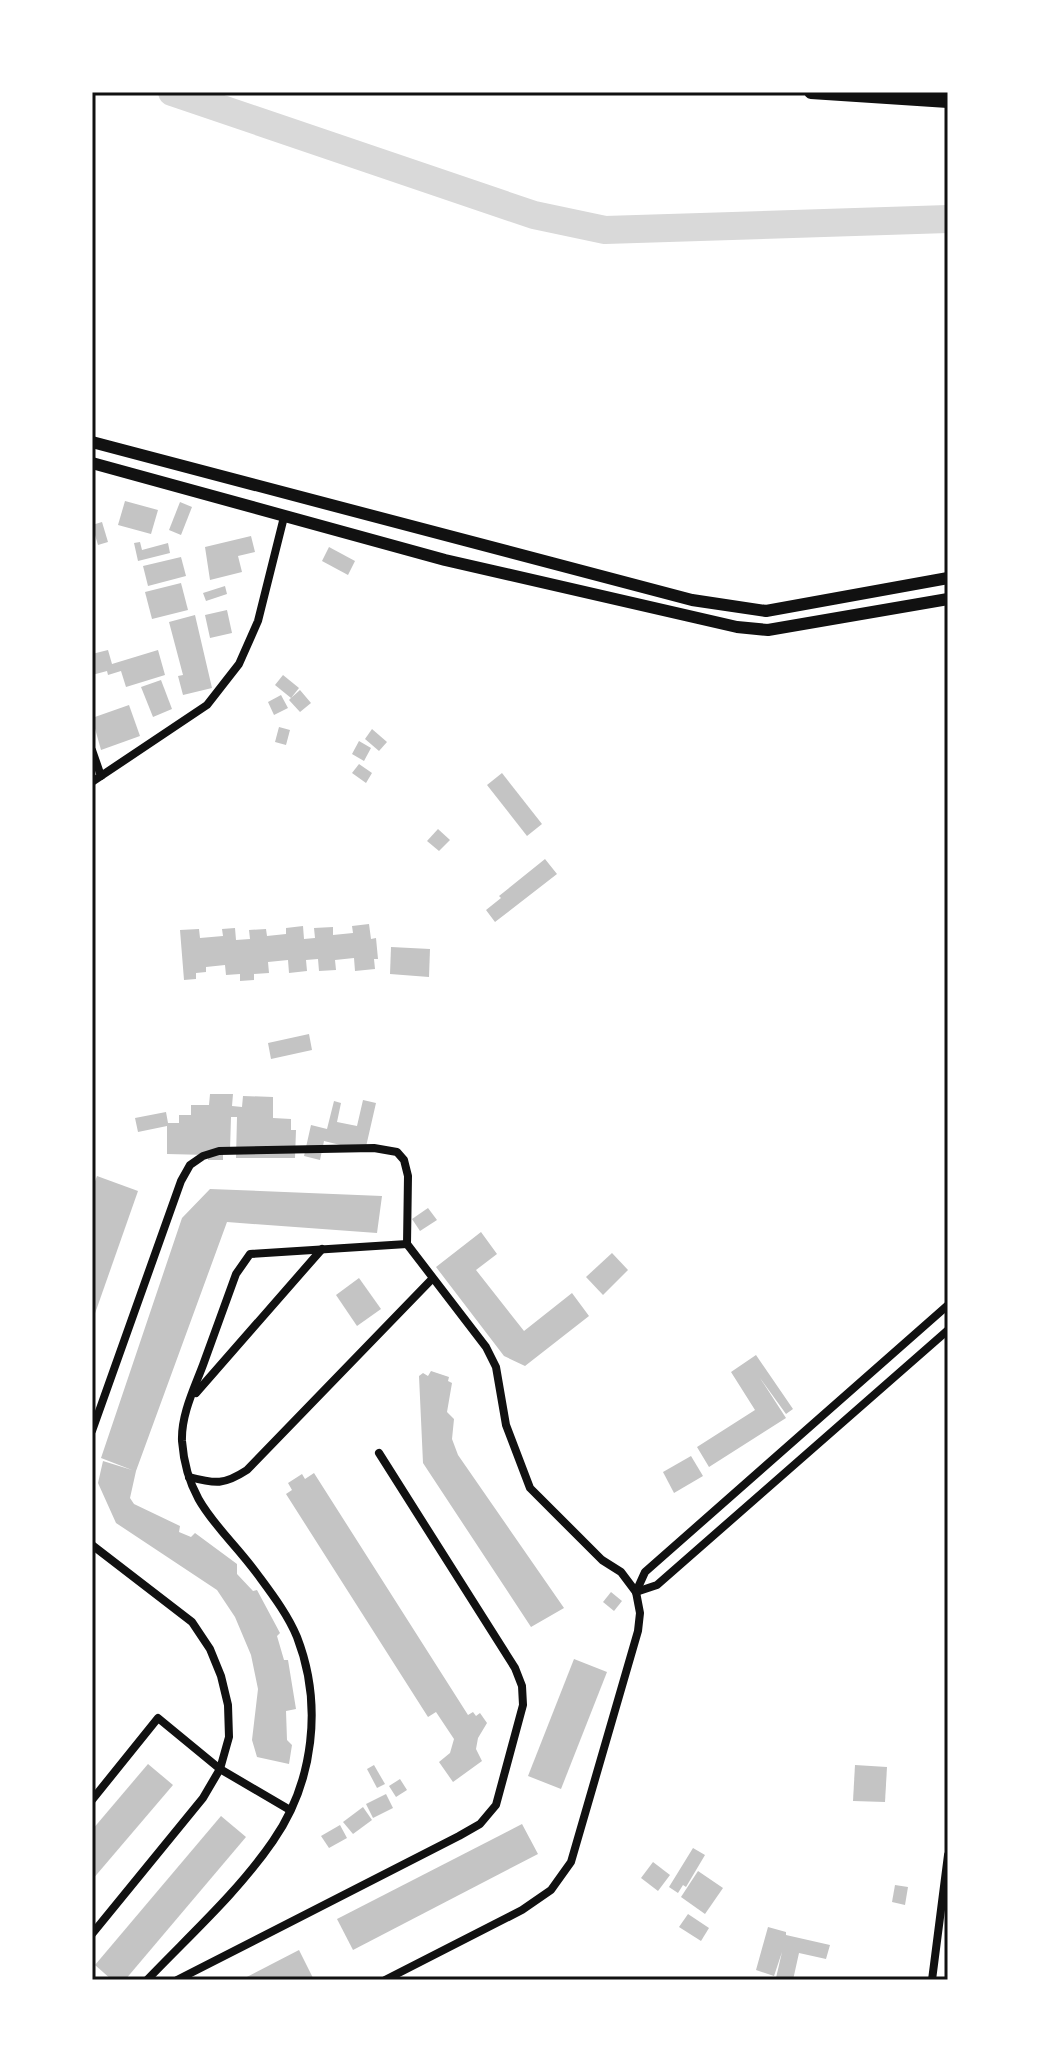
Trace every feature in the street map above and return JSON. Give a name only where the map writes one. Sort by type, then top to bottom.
[{"type":"highway","points":[[811,92],[948,101]]},
{"type":"main road","points":[[92,442],[692,600],[766,611],[948,578]]},
{"type":"main road","points":[[92,463],[445,560],[737,627],[779,629],[948,599]]},
{"type":"street","points":[[92,782],[207,705],[239,664],[258,621],[284,517]]},
{"type":"street","points":[[92,750],[101,776]]},
{"type":"street","points":[[92,1431],[181,1181],[190,1165],[203,1156],[234,1149],[374,1148],[397,1152],[404,1160],[408,1176],[407,1244],[486,1347],[496,1367],[506,1425],[530,1488],[602,1560],[621,1572],[636,1592],[640,1613],[638,1631],[571,1862],[551,1890],[522,1910],[385,1980]]},
{"type":"street","points":[[147,1980],[242,1882],[275,1838],[301,1789],[311,1744],[312,1708],[296,1637],[257,1574],[209,1518],[197,1499],[189,1477],[182,1439],[183,1419],[242,1263],[250,1254],[407,1244]]},
{"type":"street","points":[[191,1398],[322,1249]]},
{"type":"street","points":[[189,1477],[217,1483],[232,1480],[247,1470],[432,1279]]},
{"type":"street","points":[[636,1592],[645,1572],[948,1305]]},
{"type":"street","points":[[636,1592],[657,1585],[948,1330]]},
{"type":"street","points":[[177,1980],[459,1836],[480,1824],[496,1805],[523,1705],[522,1686],[515,1668],[379,1453]]},
{"type":"street","points":[[92,1545],[192,1622],[210,1649],[221,1676],[228,1705],[229,1737],[220,1769],[203,1798],[92,1934]]},
{"type":"street","points":[[92,1800],[158,1718],[220,1769],[290,1810]]},
{"type":"street","points":[[932,1980],[948,1855]]},
{"type":"building","points":[[125,501],[158,510],[151,534],[118,525]]},
{"type":"building","points":[[180,502],[192,507],[181,535],[169,530]]},
{"type":"building","points":[[102,522],[108,542],[98,545],[92,525]]},
{"type":"building","points":[[251,536],[255,552],[238,556],[242,572],[210,580],[205,547]]},
{"type":"building","points":[[140,542],[142,550],[168,543],[170,553],[138,561],[134,543]]},
{"type":"building","points":[[329,547],[355,561],[348,575],[322,561]]},
{"type":"building","points":[[181,557],[186,576],[148,586],[143,566]]},
{"type":"building","points":[[181,583],[188,610],[152,619],[145,592]]},
{"type":"building","points":[[225,586],[227,594],[206,601],[203,593]]},
{"type":"building","points":[[227,610],[232,633],[210,638],[205,615]]},
{"type":"building","points":[[195,615],[212,688],[183,695],[178,676],[183,675],[169,622]]},
{"type":"building","points":[[108,650],[112,664],[158,650],[165,675],[126,687],[121,671],[92,675],[92,654]]},
{"type":"building","points":[[283,675],[299,688],[291,698],[275,685]]},
{"type":"building","points":[[161,680],[172,709],[153,717],[141,687]]},
{"type":"building","points":[[300,690],[311,703],[300,712],[289,700]]},
{"type":"building","points":[[281,695],[288,708],[274,715],[268,702]]},
{"type":"building","points":[[129,705],[140,736],[101,750],[92,718]]},
{"type":"building","points":[[279,727],[290,730],[286,745],[275,742]]},
{"type":"building","points":[[372,729],[387,742],[379,751],[365,739]]},
{"type":"building","points":[[359,741],[371,748],[364,761],[352,754]]},
{"type":"building","points":[[359,764],[372,773],[366,783],[352,773]]},
{"type":"building","points":[[502,773],[542,824],[527,836],[487,785]]},
{"type":"building","points":[[438,829],[450,840],[439,851],[427,841]]},
{"type":"building","points":[[545,859],[557,874],[495,922],[486,910]]},
{"type":"building","points":[[369,924],[371,939],[376,938],[378,959],[374,959],[375,969],[355,971],[354,958],[335,960],[336,970],[319,971],[318,959],[306,960],[307,971],[289,973],[288,960],[268,962],[269,973],[254,974],[254,980],[240,981],[240,974],[226,975],[225,965],[206,967],[206,972],[196,973],[196,979],[184,980],[180,930],[199,929],[200,938],[223,936],[222,929],[235,928],[236,940],[250,939],[249,930],[266,929],[267,936],[286,934],[286,928],[303,926],[304,939],[315,938],[314,928],[333,927],[333,935],[353,933],[352,926]]},
{"type":"building","points":[[391,947],[430,949],[429,977],[390,974]]},
{"type":"building","points":[[309,1034],[312,1050],[271,1059],[268,1043]]},
{"type":"building","points":[[210,1094],[233,1094],[232,1106],[242,1107],[243,1096],[273,1097],[273,1118],[291,1119],[291,1130],[296,1130],[295,1158],[236,1158],[237,1117],[231,1117],[230,1150],[223,1150],[223,1160],[208,1160],[208,1155],[167,1154],[167,1126],[138,1132],[135,1118],[166,1112],[168,1123],[179,1123],[179,1115],[191,1115],[191,1105],[209,1105]]},
{"type":"building","points":[[363,1100],[376,1103],[365,1151],[324,1141],[320,1160],[304,1156],[311,1125],[327,1129],[334,1101],[341,1103],[337,1122],[357,1126]]},
{"type":"building","points":[[97,1176],[138,1191],[92,1322],[92,1189]]},
{"type":"building","points":[[210,1189],[382,1196],[377,1233],[227,1222],[136,1471],[130,1498],[134,1504],[180,1526],[179,1532],[191,1537],[195,1533],[237,1564],[237,1574],[253,1591],[257,1590],[280,1633],[277,1636],[284,1660],[288,1660],[296,1709],[286,1711],[287,1740],[292,1745],[289,1764],[257,1757],[252,1740],[258,1689],[251,1655],[235,1617],[217,1590],[116,1523],[98,1483],[103,1461],[132,1470],[101,1458],[182,1218]]},
{"type":"building","points":[[428,1208],[437,1220],[420,1231],[412,1219]]},
{"type":"building","points":[[481,1232],[497,1254],[476,1270],[524,1331],[572,1293],[589,1316],[525,1366],[504,1356],[436,1267]]},
{"type":"building","points":[[612,1253],[628,1270],[603,1295],[586,1277]]},
{"type":"building","points":[[359,1278],[381,1309],[357,1326],[336,1295]]},
{"type":"building","points":[[756,1355],[793,1409],[786,1414],[760,1378],[786,1418],[709,1467],[697,1447],[755,1410],[731,1372]]},
{"type":"building","points":[[431,1371],[449,1377],[448,1381],[452,1383],[447,1412],[454,1419],[452,1439],[458,1455],[564,1608],[531,1627],[423,1463],[419,1376],[423,1373],[428,1376]]},
{"type":"building","points":[[691,1456],[703,1476],[674,1493],[663,1472]]},
{"type":"building","points":[[314,1473],[468,1715],[480,1713],[487,1723],[478,1738],[476,1749],[482,1761],[453,1782],[439,1762],[450,1753],[454,1739],[436,1712],[428,1717],[286,1494],[292,1490],[288,1483],[302,1474],[305,1479]]},
{"type":"building","points":[[611,1592],[622,1601],[614,1611],[603,1602]]},
{"type":"building","points":[[574,1659],[607,1672],[561,1789],[528,1776]]},
{"type":"building","points":[[148,1764],[173,1785],[92,1880],[92,1830]]},
{"type":"building","points":[[374,1765],[385,1784],[377,1788],[367,1769]]},
{"type":"building","points":[[855,1765],[887,1767],[885,1802],[853,1801]]},
{"type":"building","points":[[400,1779],[407,1790],[396,1797],[389,1786]]},
{"type":"building","points":[[386,1794],[393,1808],[373,1818],[366,1804]]},
{"type":"building","points":[[363,1807],[372,1820],[353,1834],[343,1822]]},
{"type":"building","points":[[221,1816],[246,1837],[125,1980],[112,1980],[95,1965]]},
{"type":"building","points":[[522,1824],[538,1854],[353,1950],[337,1919]]},
{"type":"building","points":[[340,1825],[347,1838],[329,1848],[321,1836]]},
{"type":"building","points":[[693,1848],[705,1855],[686,1887],[683,1885],[678,1893],[669,1887]]},
{"type":"building","points":[[653,1862],[670,1875],[658,1891],[641,1878]]},
{"type":"building","points":[[698,1871],[723,1888],[705,1914],[681,1897]]},
{"type":"building","points":[[895,1885],[908,1887],[905,1905],[892,1902]]},
{"type":"building","points":[[688,1914],[709,1928],[701,1941],[679,1927]]},
{"type":"building","points":[[768,1927],[786,1932],[786,1935],[830,1945],[826,1959],[799,1953],[793,1980],[776,1978],[782,1952],[774,1976],[756,1970]]},
{"type":"building","points":[[299,1950],[314,1980],[241,1980]]},
{"type":"waterway","points":[[172,92],[534,215],[605,230],[948,219]]}]
